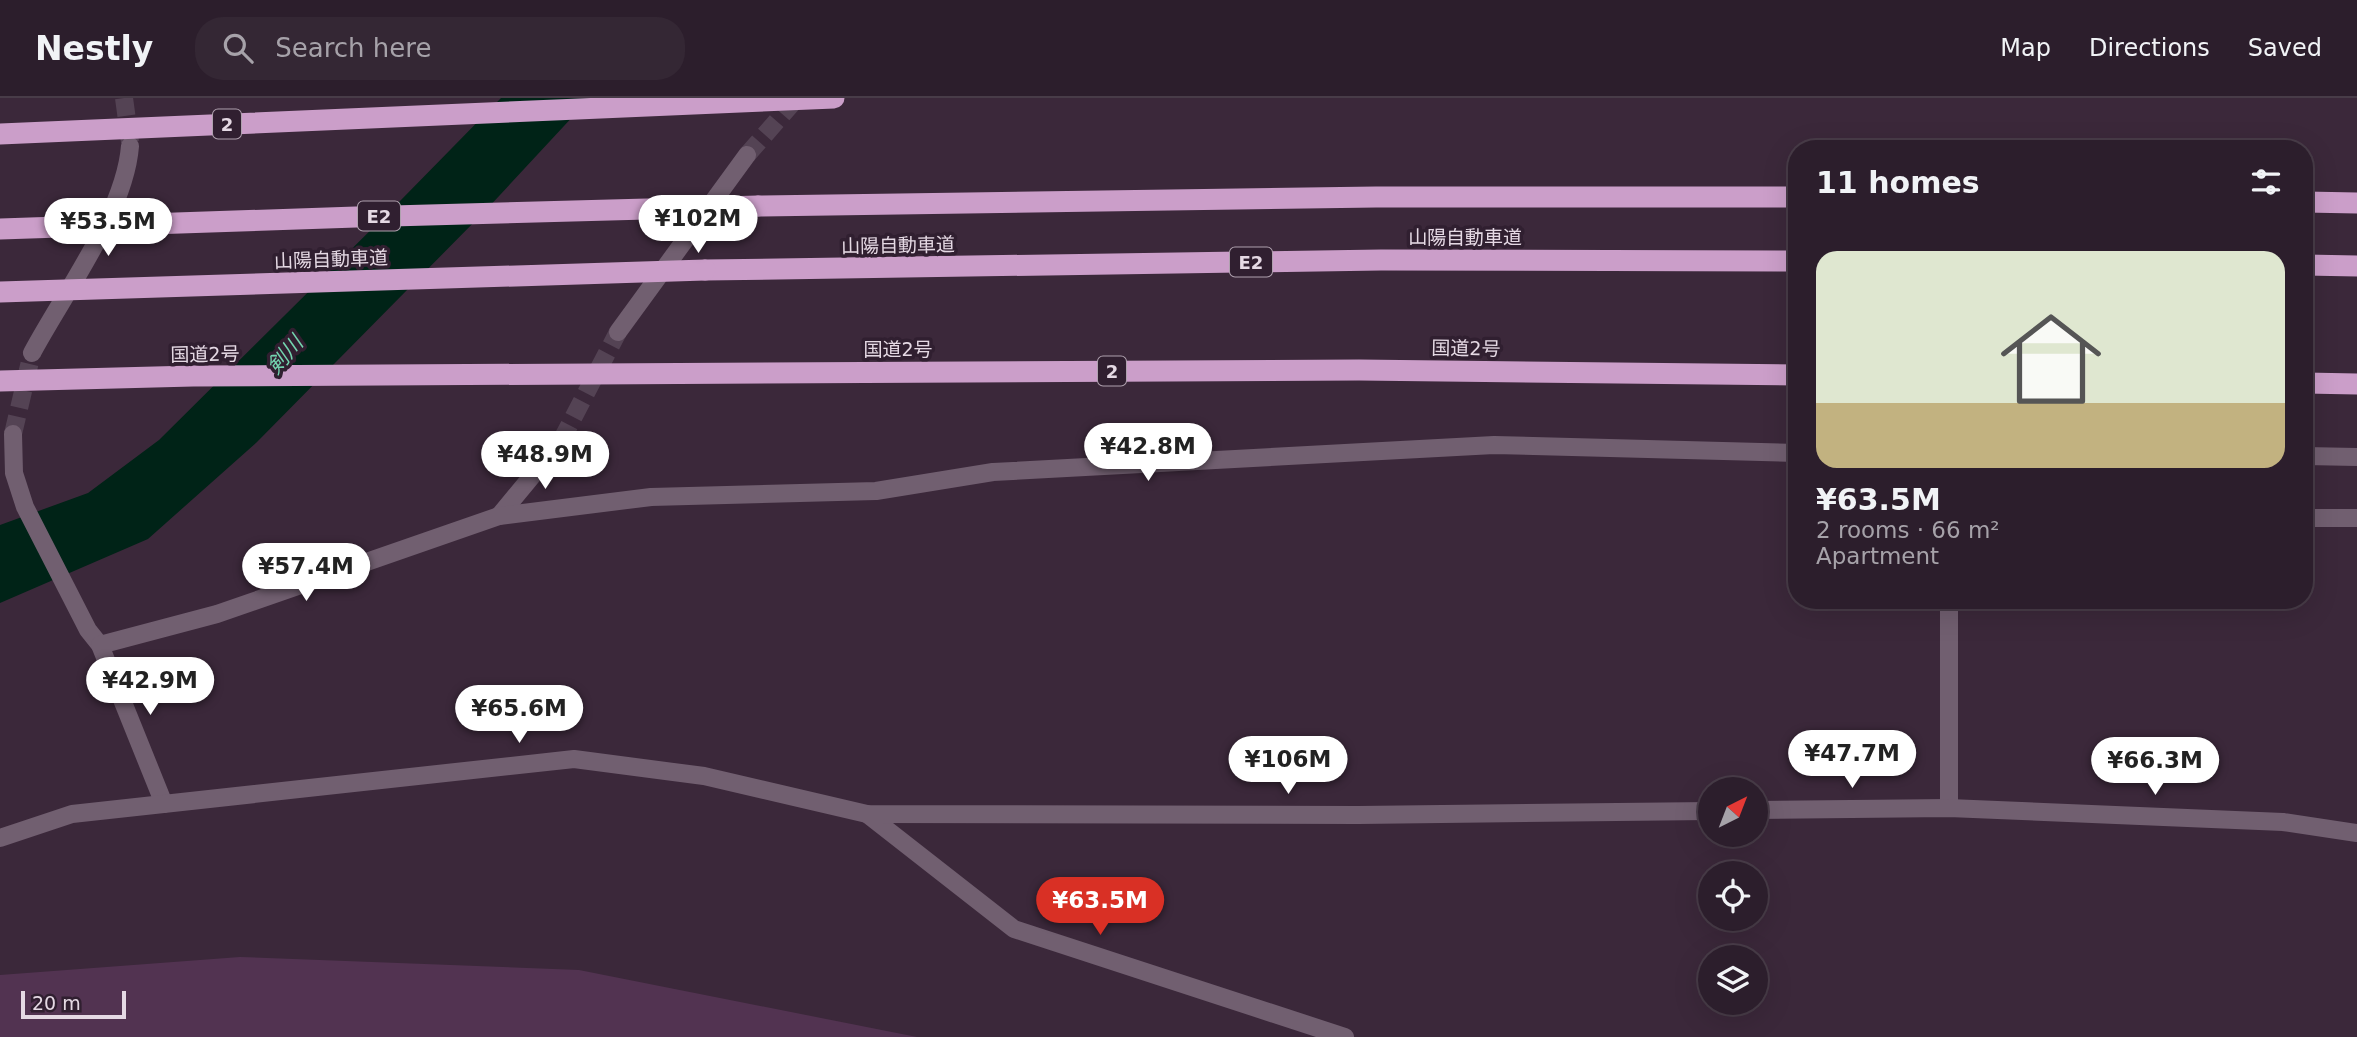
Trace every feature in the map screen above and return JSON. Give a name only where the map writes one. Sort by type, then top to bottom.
[{"type":"highway","name":"2","points":[[0,134],[834,98]]},
{"type":"highway","name":"山陽自動車道","points":[[0,229],[758,206],[1376,197],[1788,197]]},
{"type":"highway","points":[[2313,202],[2357,203]]},
{"type":"highway","name":"山陽自動車道","points":[[0,292],[705,270],[1381,260],[1788,261]]},
{"type":"highway","points":[[2313,265],[2357,266]]},
{"type":"highway","name":"国道2号","points":[[0,381],[428,374],[1359,370],[1788,375]]},
{"type":"highway","points":[[2313,383],[2357,384]]},
{"type":"street","points":[[32,353],[116,202],[128,168],[130,146]]},
{"type":"street","points":[[618,332],[747,155]]},
{"type":"street","points":[[13,434],[14,473],[25,507],[88,630],[100,645],[164,804]]},
{"type":"street","points":[[499,516],[561,441]]},
{"type":"street","points":[[100,645],[217,614],[499,516],[651,497],[876,491],[993,471],[1494,445],[1788,453]]},
{"type":"street","points":[[2313,456],[2357,457]]},
{"type":"street","points":[[2313,518],[2357,518]]},
{"type":"street","points":[[1949,808],[1950,609]]},
{"type":"street","points":[[0,838],[72,814],[574,759],[704,776],[867,814],[1358,816],[1698,811]]},
{"type":"street","points":[[1768,810],[1949,808],[2283,822],[2357,833]]},
{"type":"street","points":[[867,814],[1014,929],[1345,1037]]},
{"type":"shaded area","points":[[240,957],[579,970],[917,1037],[0,1037],[0,975]]},
{"type":"water","name":"剣川","points":[[501,98],[590,98],[486,210],[257,442],[148,539],[0,603],[0,525],[88,493],[159,440]]},
{"type":"tunnel","points":[[124,98],[130,142]]},
{"type":"tunnel","points":[[747,155],[797,98]]},
{"type":"tunnel","points":[[561,441],[618,332]]},
{"type":"tunnel","points":[[13,434],[32,353]]}]
